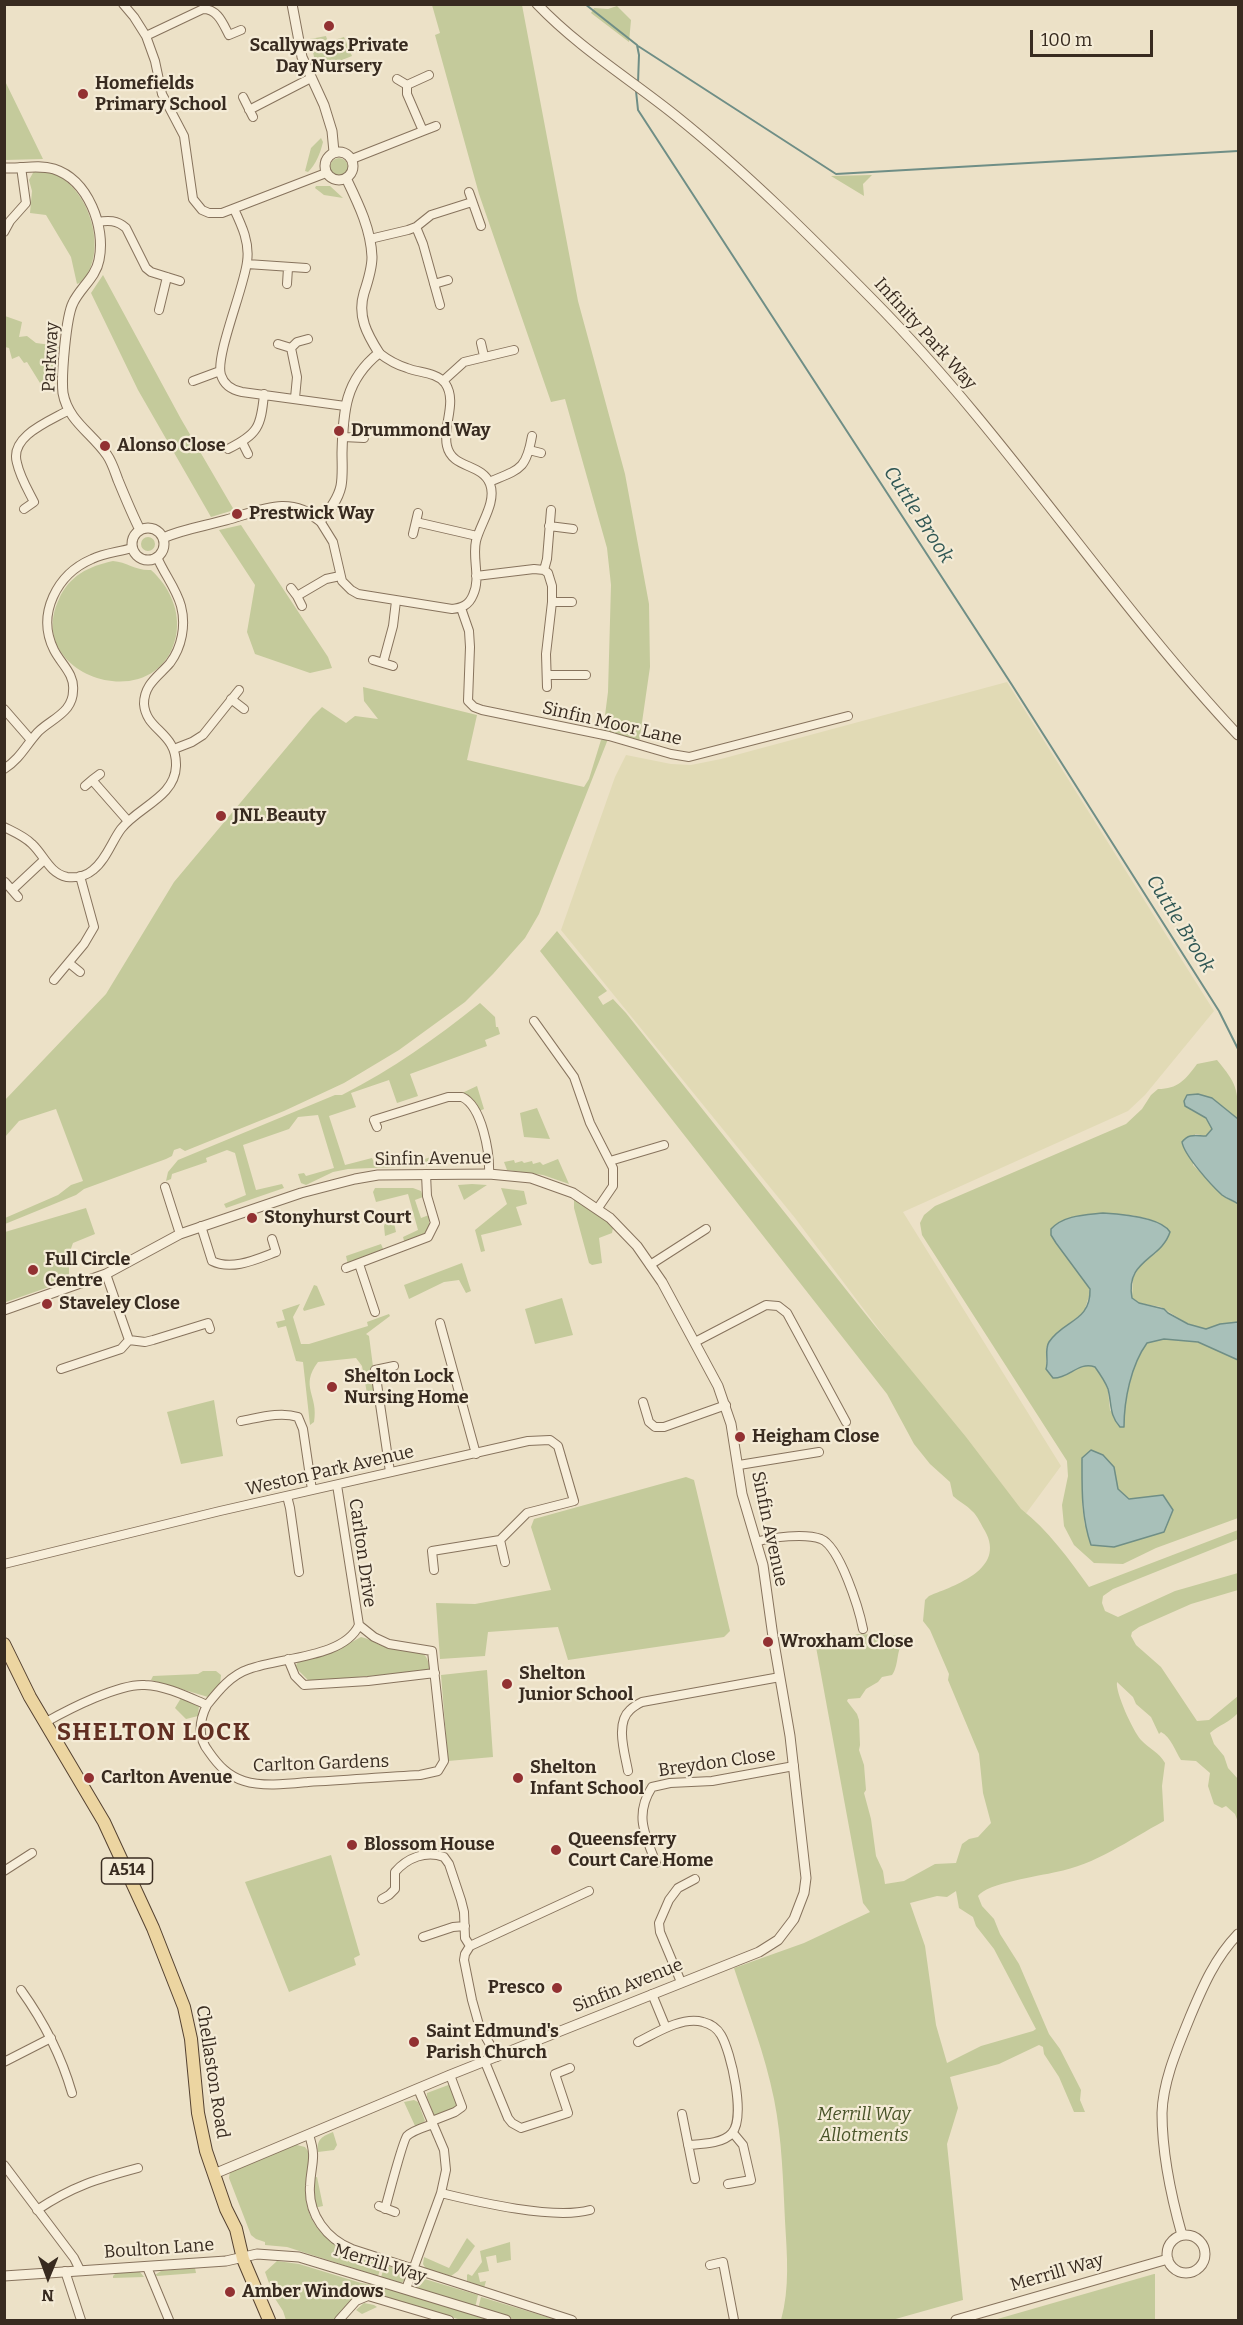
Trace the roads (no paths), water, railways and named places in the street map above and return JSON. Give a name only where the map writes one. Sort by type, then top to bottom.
[{"type":"main road","name":"Chellaston Road","points":[[4,1644],[30,1697],[85,1787],[113,1841],[153,1928],[184,2007],[191,2039],[199,2118],[206,2151],[236,2229],[243,2259],[269,2320]]},
{"type":"street","points":[[123,4],[142,27],[146,36],[162,94],[187,143],[194,199],[202,210],[209,213],[222,213],[326,172]]},
{"type":"street","points":[[292,4],[299,45],[324,105],[332,131],[334,152]]},
{"type":"street","name":"Infinity Park Way","points":[[537,4],[589,51],[676,116],[751,180],[876,303],[994,435],[1151,637],[1239,735]]},
{"type":"street","points":[[146,36],[198,11],[208,9],[217,15],[229,35]]},
{"type":"street","points":[[220,40],[241,30]]},
{"type":"street","points":[[407,85],[429,75]]},
{"type":"street","points":[[243,97],[251,114],[311,78]]},
{"type":"street","points":[[397,79],[407,85]]},
{"type":"street","points":[[407,85],[407,94],[423,131]]},
{"type":"street","points":[[352,159],[436,126]]},
{"type":"street","points":[[334,152],[346,154],[352,159],[352,172],[346,178],[334,180],[326,172],[327,156],[334,152]]},
{"type":"street","points":[[4,232],[26,203],[21,167]]},
{"type":"street","name":"Parkway","points":[[4,168],[45,167],[68,176],[85,194],[98,222],[101,245],[99,261],[97,268],[74,302],[67,322],[62,385],[69,410],[75,421],[108,456],[140,530]]},
{"type":"street","points":[[163,538],[192,527],[276,506],[302,510],[320,521],[333,542],[340,576],[346,586],[358,594],[396,602],[452,609],[466,605],[474,594],[476,576],[474,554],[477,536],[492,494],[489,482],[480,471],[458,462],[449,453],[446,439],[450,400],[443,381],[436,376],[388,360],[379,353],[365,328],[361,310],[371,266],[370,239],[346,178]]},
{"type":"street","points":[[469,192],[482,226]]},
{"type":"street","points":[[370,239],[416,227],[430,215],[472,202]]},
{"type":"street","points":[[234,208],[246,237],[247,264],[221,358],[222,378],[229,387],[242,392],[345,405]]},
{"type":"street","points":[[98,222],[110,220],[121,224],[126,228],[146,268],[180,281]]},
{"type":"street","points":[[416,227],[440,305]]},
{"type":"street","points":[[247,264],[306,268]]},
{"type":"street","points":[[287,284],[288,268]]},
{"type":"street","points":[[159,310],[166,277]]},
{"type":"street","points":[[434,284],[448,280]]},
{"type":"street","points":[[291,348],[297,342],[308,339]]},
{"type":"street","points":[[481,343],[484,356]]},
{"type":"street","points":[[278,344],[291,348]]},
{"type":"street","points":[[291,348],[297,377],[295,398]]},
{"type":"street","points":[[443,381],[464,362],[514,350]]},
{"type":"street","points":[[320,521],[333,506],[341,486],[345,405],[350,389],[358,374],[379,353]]},
{"type":"street","points":[[193,381],[220,371]]},
{"type":"street","points":[[228,449],[242,442],[258,428],[264,394]]},
{"type":"street","points":[[24,508],[34,502],[16,462],[18,447],[30,433],[69,410]]},
{"type":"street","points":[[489,482],[521,467],[529,450],[532,436]]},
{"type":"street","points":[[343,437],[364,438]]},
{"type":"street","points":[[242,442],[248,454]]},
{"type":"street","points":[[529,450],[541,453]]},
{"type":"street","points":[[547,687],[546,645],[552,602],[550,580],[544,570],[551,510]]},
{"type":"street","points":[[413,534],[417,513]]},
{"type":"street","points":[[416,522],[477,536]]},
{"type":"street","points":[[549,526],[573,529]]},
{"type":"street","points":[[150,528],[160,533],[163,538],[163,549],[157,557],[143,560],[135,553],[132,548],[133,538],[140,530],[150,528]]},
{"type":"street","points":[[4,769],[16,762],[31,740],[67,708],[73,691],[72,677],[54,649],[48,628],[49,608],[58,587],[68,574],[89,560],[132,548]]},
{"type":"street","points":[[4,827],[32,843],[56,872],[76,877],[95,868],[128,821],[162,795],[172,782],[176,766],[174,749],[166,735],[150,722],[144,704],[148,686],[173,657],[183,632],[181,606],[157,557]]},
{"type":"street","points":[[476,576],[534,569],[544,570]]},
{"type":"street","points":[[297,596],[326,579],[340,576]]},
{"type":"street","points":[[291,588],[302,606]]},
{"type":"street","points":[[382,663],[393,626],[396,602]]},
{"type":"street","points":[[552,602],[572,602]]},
{"type":"street","name":"Sinfin Moor Lane","points":[[461,608],[469,631],[467,696],[468,701],[474,707],[609,736],[689,757],[848,716]]},
{"type":"street","points":[[373,660],[393,666]]},
{"type":"street","points":[[547,675],[586,675]]},
{"type":"street","points":[[174,749],[203,735],[239,690]]},
{"type":"street","points":[[231,699],[244,709]]},
{"type":"street","points":[[4,709],[31,740]]},
{"type":"street","points":[[85,786],[100,774]]},
{"type":"street","points":[[92,780],[128,821]]},
{"type":"street","points":[[12,890],[44,860]]},
{"type":"street","points":[[54,980],[91,935],[94,927],[76,877]]},
{"type":"street","points":[[5,882],[18,897]]},
{"type":"street","points":[[69,963],[80,972]]},
{"type":"street","points":[[534,1021],[572,1073],[590,1123],[614,1172],[614,1183],[598,1208]]},
{"type":"street","points":[[377,1127],[374,1120],[448,1097],[462,1096],[474,1107],[489,1153],[489,1174]]},
{"type":"street","points":[[610,1161],[664,1145]]},
{"type":"street","points":[[346,1268],[424,1240],[430,1234],[435,1223],[427,1196],[426,1174]]},
{"type":"street","name":"Sinfin Avenue","points":[[4,1310],[106,1274],[180,1234],[342,1181],[378,1176],[426,1174],[489,1174],[543,1181],[573,1193],[598,1208],[620,1226],[650,1265],[695,1342],[726,1405],[739,1465],[742,1494],[765,1578],[794,1766],[806,1878],[804,1893],[794,1919],[770,1947],[450,2075],[214,2174]]},
{"type":"street","points":[[165,1186],[180,1234]]},
{"type":"street","points":[[201,1226],[213,1261],[218,1264],[242,1263],[276,1252],[272,1239]]},
{"type":"street","points":[[650,1265],[706,1229]]},
{"type":"street","points":[[359,1264],[375,1312]]},
{"type":"street","points":[[106,1274],[129,1340]]},
{"type":"street","points":[[695,1342],[766,1305],[778,1306],[787,1314],[846,1422]]},
{"type":"street","points":[[129,1340],[145,1342],[208,1323],[210,1329]]},
{"type":"street","points":[[440,1323],[476,1454]]},
{"type":"street","points":[[61,1369],[121,1349],[129,1340]]},
{"type":"street","points":[[390,1472],[375,1371],[394,1366]]},
{"type":"street","points":[[643,1402],[649,1422],[655,1427],[664,1427],[726,1405]]},
{"type":"street","points":[[839,1409],[847,1404]]},
{"type":"street","points":[[241,1421],[291,1414],[298,1417],[303,1429],[312,1490]]},
{"type":"street","name":"Weston Park Avenue","points":[[4,1564],[390,1472],[550,1440],[558,1446],[574,1501],[527,1513],[500,1540]]},
{"type":"street","points":[[739,1465],[819,1452]]},
{"type":"street","name":"Carlton Drive","points":[[337,1485],[359,1625]]},
{"type":"street","points":[[287,1496],[299,1572]]},
{"type":"street","points":[[756,1542],[767,1538],[807,1536],[821,1539],[830,1545],[852,1590],[863,1629]]},
{"type":"street","points":[[434,1570],[432,1551],[500,1540],[505,1562]]},
{"type":"street","points":[[46,1722],[127,1686],[144,1684],[158,1686],[207,1705],[229,1680],[244,1671],[341,1644],[356,1632],[359,1625],[374,1637],[389,1644],[430,1649],[435,1673],[368,1681],[304,1685],[295,1676],[288,1659]]},
{"type":"street","name":"Carlton Gardens","points":[[207,1705],[201,1724],[202,1743],[216,1763],[242,1781],[289,1784],[426,1774],[438,1771],[444,1761],[435,1673]]},
{"type":"street","points":[[628,1771],[622,1733],[623,1721],[628,1711],[642,1702],[780,1677]]},
{"type":"street","name":"Breydon Close","points":[[656,1863],[644,1834],[642,1812],[645,1799],[652,1787],[670,1783],[712,1781],[794,1766]]},
{"type":"street","points":[[4,1871],[32,1853]]},
{"type":"street","points":[[382,1899],[395,1889],[395,1872],[399,1867],[429,1853],[444,1857],[449,1864],[461,1900],[465,1938],[470,1946]]},
{"type":"street","points":[[681,1982],[660,1932],[659,1923],[669,1900],[678,1888],[695,1879]]},
{"type":"street","points":[[496,2057],[479,2025],[464,1960],[465,1953],[470,1946],[589,1892]]},
{"type":"street","points":[[423,1937],[453,1927],[465,1926]]},
{"type":"street","points":[[1182,2235],[1165,2155],[1162,2112],[1164,2096],[1171,2068],[1206,1976],[1228,1944],[1239,1934]]},
{"type":"street","points":[[21,1990],[51,2038],[63,2063],[72,2093]]},
{"type":"street","points":[[652,1994],[666,2028]]},
{"type":"street","points":[[638,2042],[666,2028],[691,2021],[712,2025],[720,2033],[727,2048],[739,2109],[738,2121],[733,2133],[718,2140],[688,2145]]},
{"type":"street","points":[[4,2062],[51,2038]]},
{"type":"street","points":[[485,2062],[508,2118],[521,2128],[568,2113],[555,2074],[570,2068]]},
{"type":"street","points":[[395,2212],[382,2208],[398,2166],[403,2142],[410,2134],[462,2107],[450,2075]]},
{"type":"street","points":[[406,2289],[441,2193],[446,2161],[433,2122],[418,2089]]},
{"type":"street","points":[[682,2114],[695,2179]]},
{"type":"street","points":[[728,2184],[751,2180],[743,2145],[733,2133]]},
{"type":"street","points":[[309,2135],[315,2155],[310,2183],[310,2201],[325,2231],[346,2247],[413,2269]]},
{"type":"street","points":[[4,2166],[74,2258],[80,2270]]},
{"type":"street","points":[[37,2210],[64,2192],[92,2180],[138,2168]]},
{"type":"street","points":[[441,2193],[556,2214],[590,2210]]},
{"type":"street","points":[[1182,2235],[1193,2236],[1201,2243],[1205,2253],[1202,2264],[1194,2271],[1183,2272],[1173,2268],[1168,2259],[1168,2246],[1176,2237],[1182,2235]]},
{"type":"street","name":"Merrill Way","points":[[243,2259],[257,2254],[298,2257],[506,2320]]},
{"type":"street","name":"Boulton Lane","points":[[4,2276],[243,2259]]},
{"type":"street","name":"Merrill Way","points":[[956,2320],[1168,2259]]},
{"type":"street","points":[[710,2265],[723,2262],[734,2320]]},
{"type":"street","points":[[147,2267],[169,2320]]},
{"type":"street","name":"Merrill Way","points":[[413,2269],[572,2320]]},
{"type":"street","points":[[65,2271],[81,2320]]},
{"type":"street","name":"Merrill Way","points":[[339,2320],[362,2297],[374,2296],[449,2320]]},
{"type":"water","points":[[1198,1094],[1212,1098],[1238,1119],[1238,1204],[1217,1190],[1184,1148],[1182,1142],[1187,1137],[1206,1136],[1212,1129],[1206,1118],[1185,1106],[1184,1101],[1187,1095]]},
{"type":"water","points":[[1103,1213],[1129,1215],[1149,1220],[1165,1227],[1170,1232],[1159,1249],[1145,1261],[1134,1276],[1131,1285],[1132,1298],[1139,1303],[1164,1309],[1188,1324],[1206,1329],[1220,1324],[1238,1322],[1238,1360],[1198,1342],[1164,1339],[1147,1343],[1129,1383],[1124,1427],[1120,1427],[1114,1418],[1108,1389],[1095,1367],[1084,1366],[1059,1378],[1053,1378],[1046,1369],[1049,1342],[1086,1308],[1090,1289],[1056,1243],[1051,1235],[1051,1229],[1068,1218]]},
{"type":"water","points":[[1091,1450],[1103,1455],[1114,1467],[1118,1489],[1129,1499],[1163,1495],[1173,1510],[1164,1532],[1114,1547],[1091,1545],[1084,1513],[1082,1458]]},
{"type":"waterway","name":"Cuttle Brook","points":[[585,4],[637,45],[638,83]]},
{"type":"waterway","points":[[638,46],[836,174],[1238,151]]},
{"type":"waterway","name":"Cuttle Brook","points":[[636,91],[638,110],[1012,685],[1219,1011],[1238,1049]]},
{"type":"place","name":"Scallywags Private Day Nursery","points":[[329,26]]},
{"type":"place","name":"Homefields Primary School","points":[[83,94]]},
{"type":"place","name":"Drummond Way","points":[[339,431]]},
{"type":"place","name":"Alonso Close","points":[[105,446]]},
{"type":"place","name":"Prestwick Way","points":[[237,514]]},
{"type":"place","name":"JNL Beauty","points":[[221,816]]},
{"type":"place","name":"Stonyhurst Court","points":[[252,1218]]},
{"type":"place","name":"Full Circle Centre","points":[[33,1270]]},
{"type":"place","name":"Staveley Close","points":[[47,1304]]},
{"type":"place","name":"Shelton Lock Nursing Home","points":[[332,1387]]},
{"type":"place","name":"Heigham Close","points":[[740,1437]]},
{"type":"place","name":"Wroxham Close","points":[[768,1642]]},
{"type":"place","name":"Shelton Junior School","points":[[507,1684]]},
{"type":"place","name":"Carlton Avenue","points":[[89,1778]]},
{"type":"place","name":"Shelton Infant School","points":[[518,1778]]},
{"type":"place","name":"Blossom House","points":[[352,1845]]},
{"type":"place","name":"Queensferry Court Care Home","points":[[556,1850]]},
{"type":"place","name":"Presco","points":[[557,1988]]},
{"type":"place","name":"Saint Edmund's Parish Church","points":[[414,2042]]},
{"type":"place","name":"Amber Windows","points":[[230,2292]]},
{"type":"district","name":"SHELTON LOCK","points":[[154,1733]]},
{"type":"park label","name":"Merrill Way Allotments","points":[[864,2125]]}]
